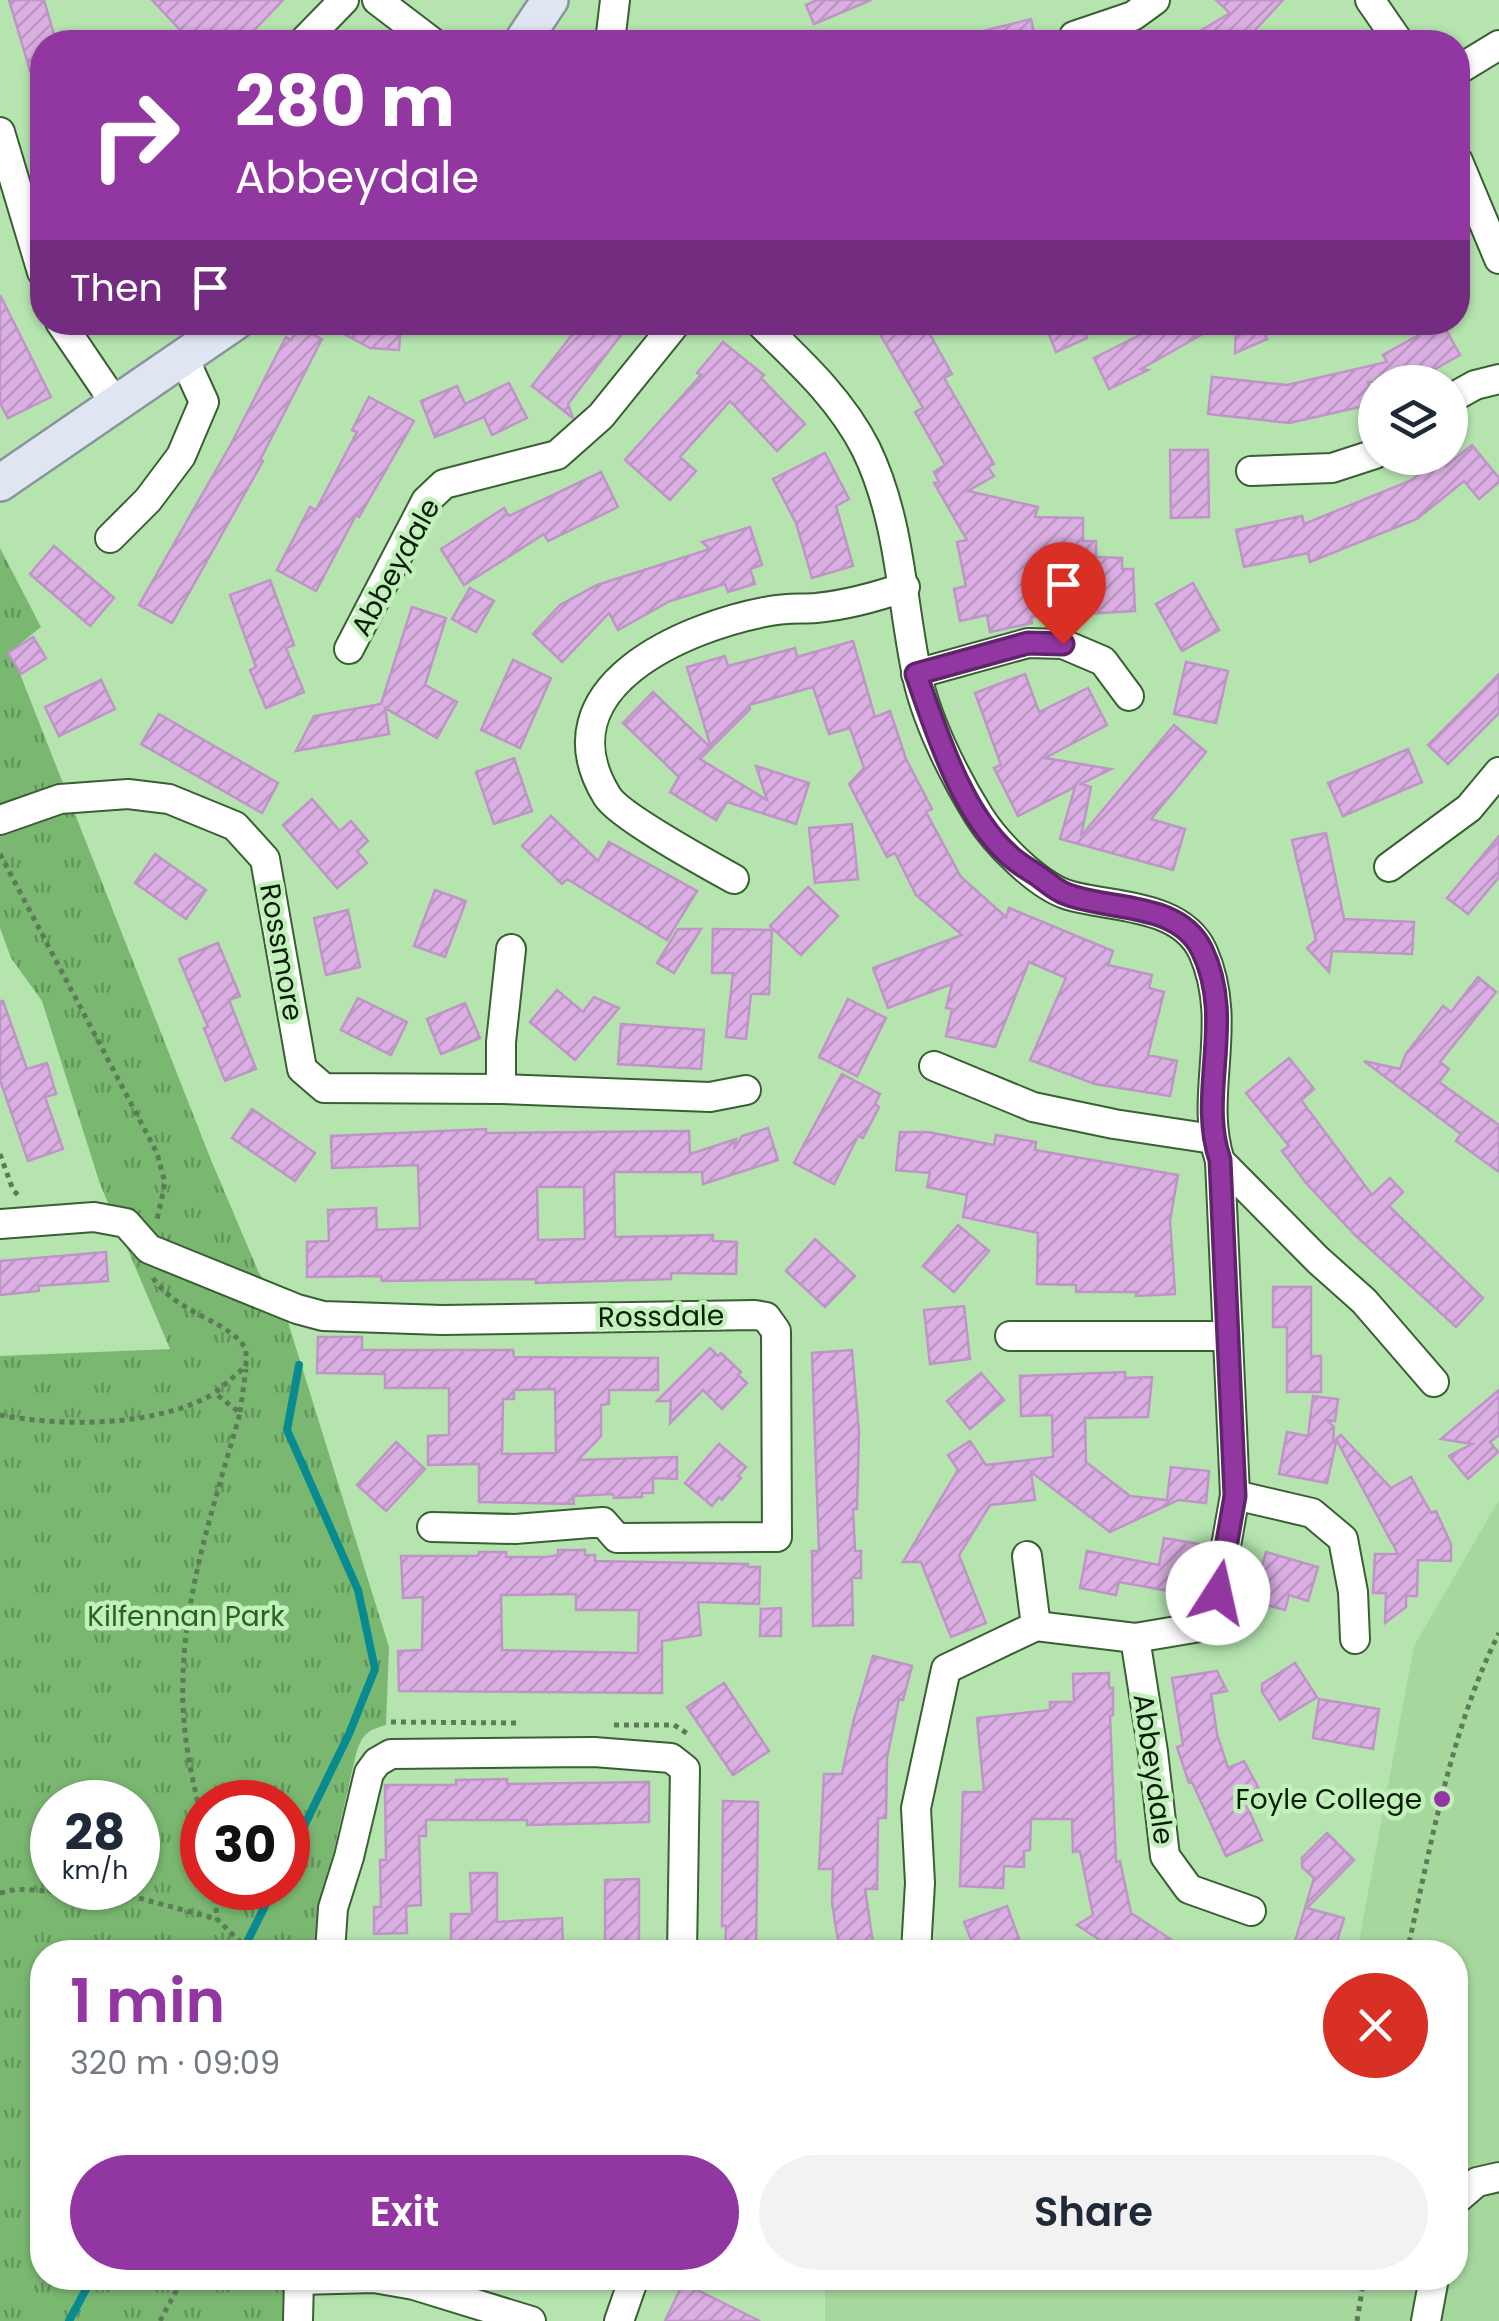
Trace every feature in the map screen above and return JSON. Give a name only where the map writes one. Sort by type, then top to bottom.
[{"type":"main road","points":[[530,30],[550,0]]},
{"type":"main road","points":[[0,483],[117,406],[214,335]]},
{"type":"street","points":[[314,30],[344,0]]},
{"type":"street","points":[[377,0],[416,30]]},
{"type":"street","points":[[611,30],[615,0]]},
{"type":"street","points":[[1091,30],[1132,16],[1155,0]]},
{"type":"street","points":[[1370,0],[1390,30]]},
{"type":"street","points":[[1470,63],[1499,46]]},
{"type":"street","points":[[0,132],[30,207]]},
{"type":"street","points":[[1470,190],[1499,259]]},
{"type":"street","points":[[69,335],[117,406]]},
{"type":"street","name":"Abbeydale","points":[[350,648],[426,501],[444,484],[558,455],[601,416],[666,335]]},
{"type":"street","points":[[773,335],[820,380],[865,448],[884,495],[905,587],[916,674],[950,767],[981,819],[1008,854],[1064,894],[1160,915],[1185,930],[1201,948],[1214,983],[1219,1022],[1216,1150],[1235,1496],[1212,1625],[1134,1638],[1036,1626],[946,1669],[916,1808],[920,1883],[917,1940]]},
{"type":"street","points":[[110,538],[148,500],[181,456],[204,402],[182,356]]},
{"type":"street","points":[[1468,389],[1499,379]]},
{"type":"street","points":[[1251,471],[1332,468],[1358,460]]},
{"type":"street","points":[[734,879],[608,800],[591,761],[592,714],[614,681],[653,653],[720,624],[772,610],[820,608],[870,599],[905,587]]},
{"type":"street","points":[[916,674],[1028,643],[1063,644],[1104,661],[1129,696]]},
{"type":"street","points":[[1389,867],[1469,808],[1499,772]]},
{"type":"street","name":"Rossmore","points":[[0,820],[60,800],[128,794],[169,799],[235,826],[266,859],[302,1069],[324,1088],[500,1089],[696,1097],[746,1090]]},
{"type":"street","points":[[500,1089],[511,949]]},
{"type":"street","points":[[934,1066],[1033,1107],[1216,1150],[1318,1260],[1364,1301],[1434,1382]]},
{"type":"street","name":"Rossdale","points":[[2,1218],[94,1216],[126,1223],[149,1249],[323,1316],[442,1320],[755,1314],[766,1317],[776,1332],[777,1537],[617,1538],[603,1522],[515,1529],[432,1527]]},
{"type":"street","points":[[1010,1336],[1228,1336]]},
{"type":"street","points":[[1235,1496],[1312,1513],[1343,1538],[1353,1592],[1355,1638]]},
{"type":"street","points":[[1027,1556],[1036,1626]]},
{"type":"street","name":"Abbeydale","points":[[1134,1638],[1154,1752],[1164,1856],[1189,1889],[1251,1911]]},
{"type":"street","points":[[331,1940],[335,1899],[350,1857],[369,1774],[377,1762],[391,1754],[581,1752],[672,1758],[685,1769],[682,1940]]},
{"type":"street","points":[[1468,2190],[1477,2182],[1499,2177]]},
{"type":"street","points":[[298,2321],[299,2290]]},
{"type":"street","points":[[430,2290],[532,2321]]},
{"type":"street","points":[[619,2321],[630,2290]]},
{"type":"street","points":[[1426,2321],[1432,2290]]},
{"type":"path","points":[[0,854],[162,1168],[164,1182],[146,1264],[163,1292],[181,1308],[242,1342],[246,1350],[240,1413],[202,1539],[190,1604],[183,1692],[184,1730],[194,1780]]},
{"type":"path","points":[[0,1415],[37,1422],[110,1420],[175,1411],[215,1393],[246,1366]]},
{"type":"path","points":[[215,1393],[240,1413]]},
{"type":"path","points":[[1410,1940],[1457,1741],[1484,1664],[1499,1634]]},
{"type":"path","points":[[0,1893],[17,1889],[131,1896],[216,1919],[238,1940]]},
{"type":"path","points":[[215,1910],[216,1919]]},
{"type":"path","points":[[160,2321],[177,2290]]},
{"type":"path","points":[[1357,2321],[1362,2290]]},
{"type":"shaded area","name":"Foyle College","points":[[1499,1500],[1499,2321],[825,2321],[825,2290],[1468,2290],[1468,1940],[1359,1940],[1414,1646]]},
{"type":"green space","name":"Kilfennan Park","points":[[0,548],[41,627],[11,651],[211,1160],[259,1273],[283,1306],[389,1647],[386,1725],[366,1734],[356,1754],[328,1876],[320,1940],[30,1940],[30,2290],[286,2290],[285,2321],[0,2321],[0,1356],[170,1349],[100,1184],[42,1001],[11,958],[0,928]]},
{"type":"building","points":[[9,0],[44,0],[53,30],[30,30],[30,70]]},
{"type":"building","points":[[152,0],[283,0],[254,30],[180,30]]},
{"type":"building","points":[[817,0],[871,0],[814,24],[806,5]]},
{"type":"building","points":[[1216,0],[1283,0],[1255,30],[1202,30],[1230,13]]},
{"type":"building","points":[[1031,19],[1033,30],[988,30]]},
{"type":"building","points":[[0,295],[51,397],[8,418],[0,403]]},
{"type":"building","points":[[294,335],[322,339],[260,460],[263,461],[172,623],[139,605],[231,444],[286,337],[291,340]]},
{"type":"building","points":[[346,335],[400,335],[399,350],[370,348]]},
{"type":"building","points":[[572,335],[621,335],[568,404],[573,418],[532,386]]},
{"type":"building","points":[[881,335],[930,335],[952,374],[944,378],[994,464],[988,467],[994,476],[968,491],[1038,507],[1035,517],[1083,518],[1083,541],[1096,541],[1096,557],[1122,558],[1122,569],[1133,569],[1135,611],[1031,617],[1032,623],[990,632],[987,615],[960,621],[954,589],[966,586],[957,542],[967,540],[934,483],[939,482],[934,472],[945,465],[915,412],[923,408]]},
{"type":"building","points":[[1049,335],[1086,335],[1087,338],[1056,352]]},
{"type":"building","points":[[1140,335],[1201,335],[1141,369],[1148,370],[1109,389],[1094,358]]},
{"type":"building","points":[[1236,335],[1265,335],[1267,339],[1235,353]]},
{"type":"building","points":[[1419,335],[1449,335],[1460,355],[1442,365],[1374,365],[1387,362],[1383,355]]},
{"type":"building","points":[[723,342],[764,375],[761,378],[805,424],[777,451],[730,401],[680,457],[696,471],[670,500],[625,460],[701,375],[697,373]]},
{"type":"building","points":[[1358,369],[1358,407],[1289,423],[1208,414],[1212,377],[1287,385]]},
{"type":"building","points":[[509,383],[527,418],[492,435],[484,417],[435,437],[421,401],[457,386],[465,404]]},
{"type":"building","points":[[369,397],[414,421],[359,517],[356,515],[316,591],[277,570],[310,507],[316,510],[357,432],[352,430]]},
{"type":"building","points":[[1472,445],[1499,478],[1479,499],[1464,481],[1417,519],[1310,562],[1308,553],[1244,567],[1236,530],[1302,516],[1304,524],[1418,475],[1468,475],[1468,448]]},
{"type":"building","points":[[1170,450],[1208,450],[1209,517],[1171,518]]},
{"type":"building","points":[[825,453],[849,499],[836,506],[853,566],[812,578],[796,523],[773,479]]},
{"type":"building","points":[[601,472],[618,507],[548,541],[544,534],[464,585],[441,549],[504,508],[509,516]]},
{"type":"building","points":[[750,527],[762,565],[750,569],[755,584],[728,592],[725,584],[670,601],[618,630],[609,613],[562,662],[533,634],[560,605],[597,585],[710,549],[702,542]]},
{"type":"building","points":[[54,546],[114,598],[90,626],[30,574]]},
{"type":"building","points":[[270,580],[294,645],[286,648],[304,692],[266,708],[250,670],[256,667],[230,595]]},
{"type":"building","points":[[1193,583],[1219,630],[1182,651],[1156,604]]},
{"type":"building","points":[[470,588],[494,601],[476,632],[452,619]]},
{"type":"building","points":[[412,607],[446,618],[425,685],[457,702],[437,738],[385,708],[389,734],[296,751],[314,716],[381,704]]},
{"type":"building","points":[[33,637],[46,658],[21,674],[8,653]]},
{"type":"building","points":[[853,641],[875,717],[890,711],[906,759],[932,809],[926,812],[961,877],[1006,917],[1009,908],[1113,951],[1108,965],[1152,975],[1149,988],[1164,992],[1148,1055],[1177,1061],[1170,1096],[1095,1084],[1030,1060],[1066,978],[1029,962],[995,1047],[946,1036],[952,1009],[946,1008],[952,984],[888,1008],[873,968],[962,935],[916,895],[895,853],[887,857],[849,784],[864,768],[850,728],[829,734],[813,687],[749,705],[750,709],[711,748],[687,667],[725,656],[728,666],[795,648],[797,657]]},
{"type":"building","points":[[513,660],[551,678],[520,748],[481,730]]},
{"type":"building","points":[[1186,662],[1228,671],[1216,723],[1174,714]]},
{"type":"building","points":[[1025,674],[1039,712],[1088,688],[1107,725],[1045,758],[1111,769],[1081,784],[1091,787],[1081,836],[1174,725],[1206,752],[1151,819],[1185,829],[1173,870],[1060,839],[1075,787],[1018,816],[994,768],[1001,765],[975,693]]},
{"type":"building","points":[[1499,674],[1499,713],[1448,764],[1428,745]]},
{"type":"building","points":[[101,680],[115,709],[59,736],[45,707]]},
{"type":"building","points":[[653,692],[711,748],[700,759],[767,800],[756,766],[809,783],[796,824],[727,802],[716,820],[670,792],[679,777],[623,723]]},
{"type":"building","points":[[159,714],[278,783],[262,813],[141,744]]},
{"type":"building","points":[[1408,749],[1422,782],[1343,816],[1328,783]]},
{"type":"building","points":[[514,758],[532,811],[494,824],[476,772]]},
{"type":"building","points":[[312,799],[340,831],[351,821],[368,841],[357,851],[367,863],[337,888],[283,825]]},
{"type":"building","points":[[551,816],[598,861],[609,842],[697,891],[667,940],[567,879],[562,884],[522,846]]},
{"type":"building","points":[[852,824],[858,879],[815,883],[809,828]]},
{"type":"building","points":[[1326,833],[1344,919],[1414,922],[1412,954],[1332,951],[1329,972],[1307,948],[1316,940],[1292,840]]},
{"type":"building","points":[[1499,836],[1499,877],[1468,914],[1447,898]]},
{"type":"building","points":[[155,854],[206,890],[186,919],[135,883]]},
{"type":"building","points":[[808,887],[838,916],[801,955],[770,926]]},
{"type":"building","points":[[435,890],[466,901],[445,957],[414,946]]},
{"type":"building","points":[[348,910],[360,967],[326,975],[314,918]]},
{"type":"building","points":[[678,929],[701,929],[674,973],[657,963]]},
{"type":"building","points":[[713,929],[772,930],[769,994],[751,994],[746,1039],[726,1037],[733,973],[712,973]]},
{"type":"building","points":[[218,943],[240,996],[229,1000],[256,1069],[225,1081],[204,1028],[208,1027],[179,959]]},
{"type":"building","points":[[1478,977],[1496,992],[1440,1062],[1449,1069],[1439,1082],[1499,1125],[1499,1172],[1456,1141],[1461,1134],[1364,1061],[1400,1069],[1406,1054],[1443,1006],[1451,1012]]},
{"type":"building","points":[[557,990],[583,1012],[594,997],[619,1008],[575,1060],[530,1022]]},
{"type":"building","points":[[358,998],[407,1022],[391,1055],[341,1030]]},
{"type":"building","points":[[848,999],[886,1018],[857,1076],[819,1057]]},
{"type":"building","points":[[0,1001],[27,1069],[47,1063],[56,1094],[45,1097],[63,1149],[28,1161],[0,1080]]},
{"type":"building","points":[[465,1003],[480,1038],[441,1054],[427,1019]]},
{"type":"building","points":[[621,1024],[704,1030],[701,1069],[618,1064]]},
{"type":"building","points":[[1289,1058],[1314,1089],[1301,1100],[1372,1195],[1390,1178],[1403,1192],[1389,1206],[1483,1298],[1456,1327],[1356,1236],[1282,1151],[1289,1146],[1246,1093]]},
{"type":"building","points":[[842,1074],[880,1094],[875,1104],[879,1107],[863,1138],[858,1136],[834,1184],[794,1163]]},
{"type":"building","points":[[252,1109],[315,1153],[295,1181],[232,1138]]},
{"type":"building","points":[[768,1128],[778,1160],[703,1184],[702,1172],[614,1172],[615,1237],[713,1235],[713,1241],[737,1242],[736,1274],[671,1273],[671,1279],[536,1283],[536,1279],[382,1281],[381,1276],[307,1277],[307,1242],[329,1241],[328,1210],[376,1208],[377,1230],[420,1228],[418,1165],[332,1168],[331,1136],[486,1129],[486,1133],[689,1131],[690,1154],[736,1139],[734,1149],[742,1136]],"holes":[[[537,1187],[584,1187],[585,1239],[538,1240]]]},
{"type":"building","points":[[900,1132],[928,1132],[994,1145],[996,1135],[1036,1142],[1035,1150],[1178,1175],[1170,1220],[1175,1294],[1076,1292],[1076,1285],[1037,1284],[1038,1233],[963,1217],[967,1195],[927,1187],[930,1173],[896,1170]]},
{"type":"building","points":[[958,1225],[989,1251],[954,1292],[923,1266]]},
{"type":"building","points":[[815,1239],[855,1276],[825,1307],[786,1271]]},
{"type":"building","points":[[106,1252],[108,1281],[38,1286],[39,1291],[0,1295],[0,1261]]},
{"type":"building","points":[[1273,1287],[1311,1287],[1311,1356],[1321,1356],[1321,1392],[1287,1392],[1287,1327],[1273,1327]]},
{"type":"building","points":[[964,1306],[970,1359],[930,1364],[924,1310]]},
{"type":"building","points":[[318,1337],[362,1337],[362,1350],[513,1350],[514,1357],[658,1358],[658,1390],[609,1390],[609,1404],[601,1405],[601,1436],[578,1460],[677,1457],[677,1479],[653,1478],[653,1493],[642,1493],[642,1497],[573,1496],[574,1504],[479,1502],[479,1464],[428,1465],[428,1436],[449,1435],[449,1388],[385,1388],[385,1374],[317,1373]],"holes":[[[555,1389],[556,1453],[502,1454],[503,1399],[514,1399],[514,1390]]]},
{"type":"building","points":[[710,1348],[718,1356],[721,1353],[747,1383],[722,1409],[703,1390],[670,1423],[671,1401],[657,1401]]},
{"type":"building","points":[[852,1350],[859,1432],[857,1509],[853,1509],[855,1551],[861,1551],[861,1578],[852,1578],[853,1625],[813,1626],[812,1551],[819,1551],[812,1353]]},
{"type":"building","points":[[1125,1372],[1125,1378],[1152,1377],[1148,1417],[1085,1418],[1086,1462],[1130,1496],[1167,1500],[1171,1467],[1209,1471],[1206,1503],[1178,1500],[1110,1532],[1031,1472],[1035,1500],[990,1505],[959,1555],[986,1623],[951,1637],[921,1562],[903,1562],[958,1470],[948,1455],[970,1441],[986,1465],[1053,1457],[1052,1415],[1021,1416],[1020,1376]]},
{"type":"building","points":[[981,1373],[1004,1400],[970,1429],[947,1401]]},
{"type":"building","points":[[1499,1390],[1499,1435],[1490,1442],[1498,1452],[1468,1479],[1449,1456],[1472,1444],[1441,1439]]},
{"type":"building","points":[[1313,1396],[1338,1399],[1335,1421],[1327,1420],[1334,1427],[1336,1442],[1327,1483],[1279,1474],[1287,1432],[1308,1436]]},
{"type":"building","points":[[1341,1435],[1391,1488],[1411,1477],[1431,1513],[1436,1511],[1451,1544],[1451,1561],[1418,1560],[1417,1596],[1406,1596],[1406,1607],[1385,1623],[1386,1593],[1373,1593],[1375,1554],[1398,1554],[1336,1439]]},
{"type":"building","points":[[396,1442],[425,1469],[386,1511],[357,1485]]},
{"type":"building","points":[[719,1444],[746,1467],[722,1500],[719,1497],[712,1506],[685,1483]]},
{"type":"building","points":[[1164,1538],[1199,1544],[1191,1595],[1119,1582],[1116,1595],[1080,1588],[1087,1551],[1159,1565]]},
{"type":"building","points":[[558,1550],[585,1550],[585,1555],[595,1555],[595,1561],[748,1564],[760,1567],[759,1604],[698,1602],[701,1635],[662,1641],[662,1693],[399,1691],[398,1651],[422,1650],[423,1597],[403,1598],[401,1556],[478,1556],[479,1552],[506,1552],[506,1557],[558,1555]],"holes":[[[576,1594],[576,1610],[639,1610],[638,1653],[502,1650],[501,1595]]]},
{"type":"building","points":[[1266,1552],[1318,1567],[1308,1601],[1289,1595],[1285,1610],[1252,1601]]},
{"type":"building","points":[[781,1608],[781,1636],[760,1636],[761,1609]]},
{"type":"building","points":[[873,1656],[912,1666],[903,1700],[899,1699],[887,1758],[886,1818],[878,1818],[877,1889],[865,1889],[873,1940],[838,1940],[832,1903],[833,1869],[819,1869],[824,1774],[842,1774]]},
{"type":"building","points":[[1295,1663],[1317,1697],[1280,1720],[1262,1692],[1262,1684]]},
{"type":"building","points":[[1217,1671],[1227,1691],[1211,1694],[1217,1734],[1228,1768],[1244,1761],[1264,1798],[1247,1806],[1262,1840],[1226,1856],[1192,1782],[1189,1783],[1177,1747],[1183,1745],[1172,1678]]},
{"type":"building","points":[[1109,1673],[1109,1688],[1113,1688],[1110,1716],[1116,1862],[1120,1861],[1131,1913],[1172,1940],[1100,1940],[1077,1925],[1093,1915],[1080,1851],[1073,1852],[1072,1819],[1031,1819],[1030,1850],[1024,1851],[1024,1867],[1004,1866],[1003,1888],[960,1886],[963,1792],[984,1792],[977,1718],[1050,1710],[1050,1702],[1074,1702],[1073,1674]]},
{"type":"building","points":[[724,1683],[769,1751],[733,1775],[687,1707]]},
{"type":"building","points":[[1319,1699],[1379,1709],[1373,1749],[1313,1738]]},
{"type":"building","points":[[507,1779],[507,1784],[649,1782],[649,1822],[527,1825],[527,1820],[426,1820],[426,1836],[419,1836],[421,1905],[406,1906],[407,1933],[374,1934],[374,1907],[381,1907],[380,1860],[386,1860],[385,1785],[456,1785],[456,1780]]},
{"type":"building","points":[[723,1801],[758,1802],[756,1940],[725,1940],[726,1926],[722,1926]]},
{"type":"building","points":[[1327,1833],[1354,1860],[1307,1908],[1344,1918],[1338,1940],[1295,1940],[1314,1878],[1302,1867],[1302,1858]]},
{"type":"building","points":[[470,1873],[497,1873],[497,1922],[562,1918],[563,1940],[451,1940],[451,1914],[472,1914]]},
{"type":"building","points":[[639,1879],[639,1940],[605,1940],[605,1880]]},
{"type":"building","points":[[1007,1906],[1020,1940],[971,1940],[964,1922]]},
{"type":"building","points":[[680,2290],[697,2290],[760,2321],[665,2321]]},
{"type":"waterway","points":[[299,1365],[287,1430],[358,1590],[375,1669],[310,1814]]},
{"type":"waterway","points":[[248,1940],[263,1910]]},
{"type":"waterway","points":[[69,2321],[86,2290]]},
{"type":"place","name":"Foyle College","points":[[1442,1799]]},
{"type":"route","points":[[1063,644],[1028,643],[916,674],[950,767],[981,819],[1008,854],[1064,894],[1160,915],[1185,930],[1201,948],[1214,983],[1219,1022],[1213,1139],[1220,1160],[1235,1496],[1218,1593]]}]
